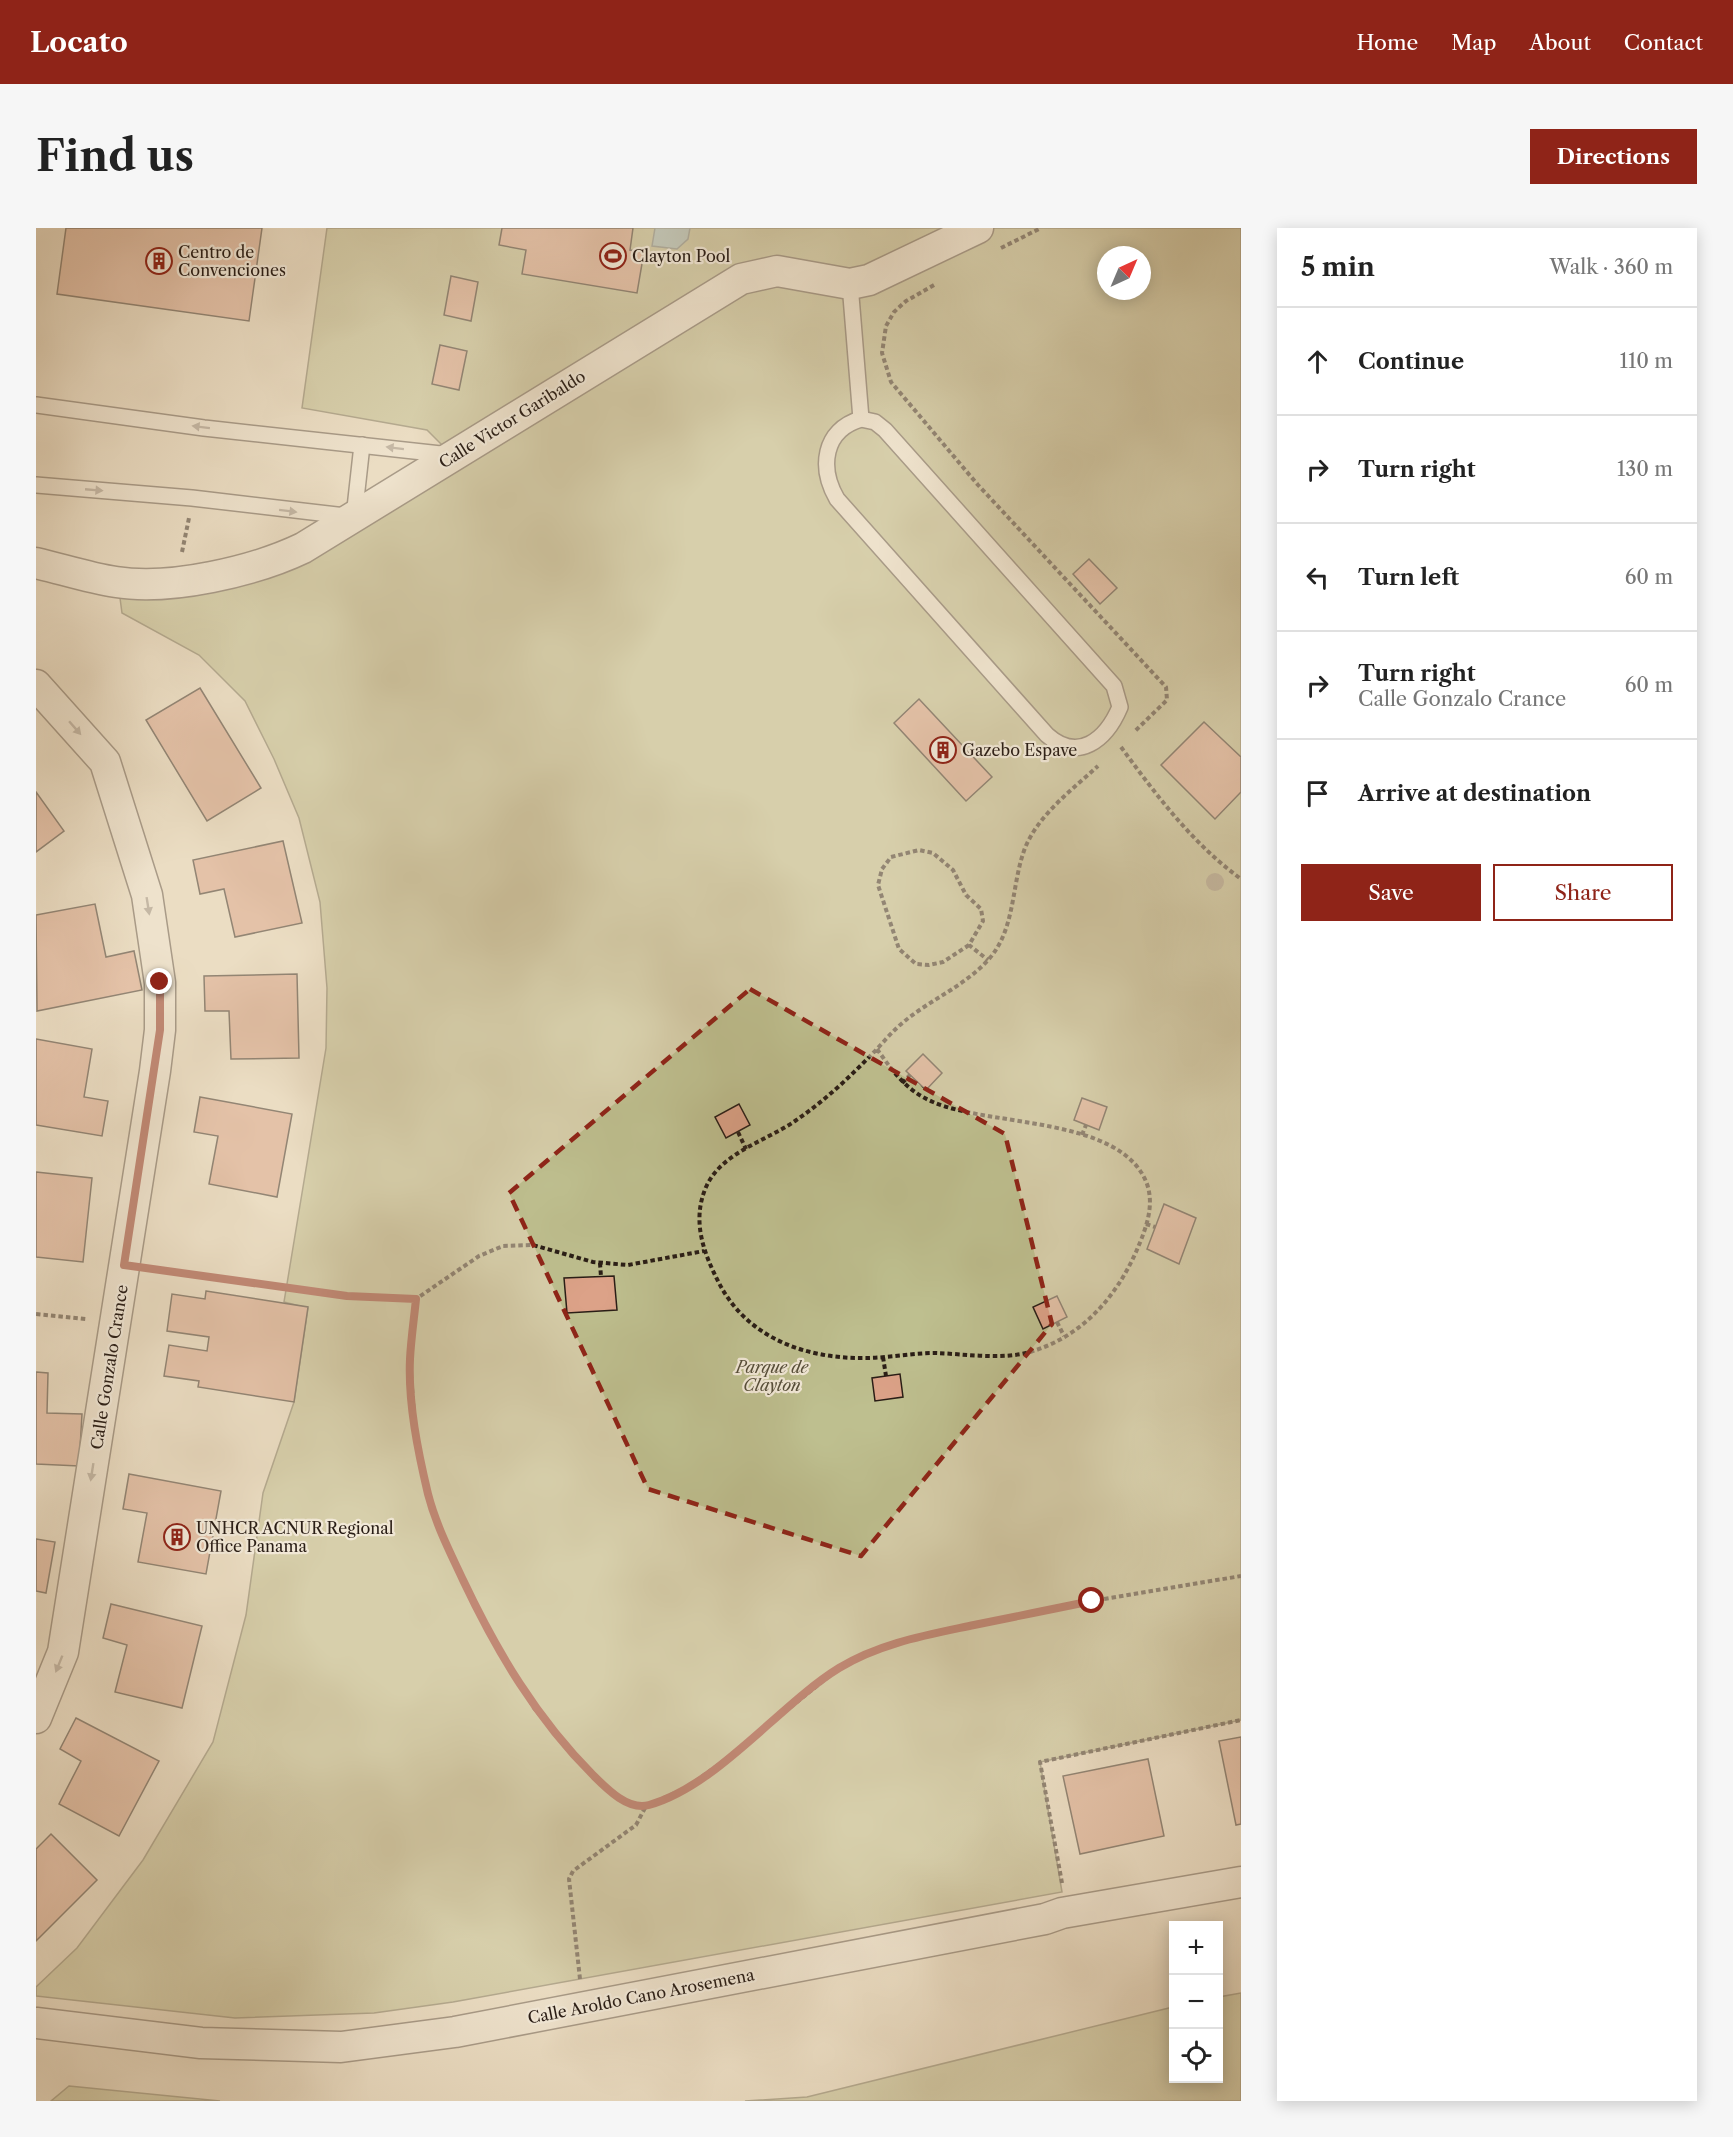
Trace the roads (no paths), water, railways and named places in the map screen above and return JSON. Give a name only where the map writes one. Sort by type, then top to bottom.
[{"type":"street","name":"Calle Victor Garibaldo","points":[[36,563],[118,583],[177,583],[277,561],[354,517],[741,279],[777,271],[850,284],[869,280],[985,241]]},
{"type":"street","name":"Calle Gonzalo Crance","points":[[36,685],[105,762],[147,895],[160,982],[160,1030],[63,1652],[36,1718]]},
{"type":"street","name":"Calle Aroldo Cano Arosemena","points":[[36,2023],[201,2043],[341,2047],[455,2032],[1045,1919],[1062,1913],[1241,1882]]},
{"type":"lane","points":[[850,284],[861,419]]},
{"type":"lane","points":[[36,405],[453,455]]},
{"type":"lane","points":[[861,419],[875,422],[885,430],[1114,686],[1119,707],[1108,730],[1096,740],[1072,749],[1063,747],[1047,735],[837,499],[825,470],[826,451],[836,434],[849,422],[861,419]]},
{"type":"lane","points":[[36,485],[192,498],[354,517],[362,445]]},
{"type":"water","points":[[655,228],[690,228],[688,239],[677,249],[652,246]]},
{"type":"place","name":"Clayton Pool","points":[[613,256]]},
{"type":"place","name":"Centro de Convenciones","points":[[159,261]]},
{"type":"place","name":"Gazebo Espave","points":[[943,750]]},
{"type":"place","name":"UNHCR ACNUR Regional Office Panama","points":[[177,1537]]},
{"type":"park label","name":"Parque de Clayton","points":[[772,1376]]}]
